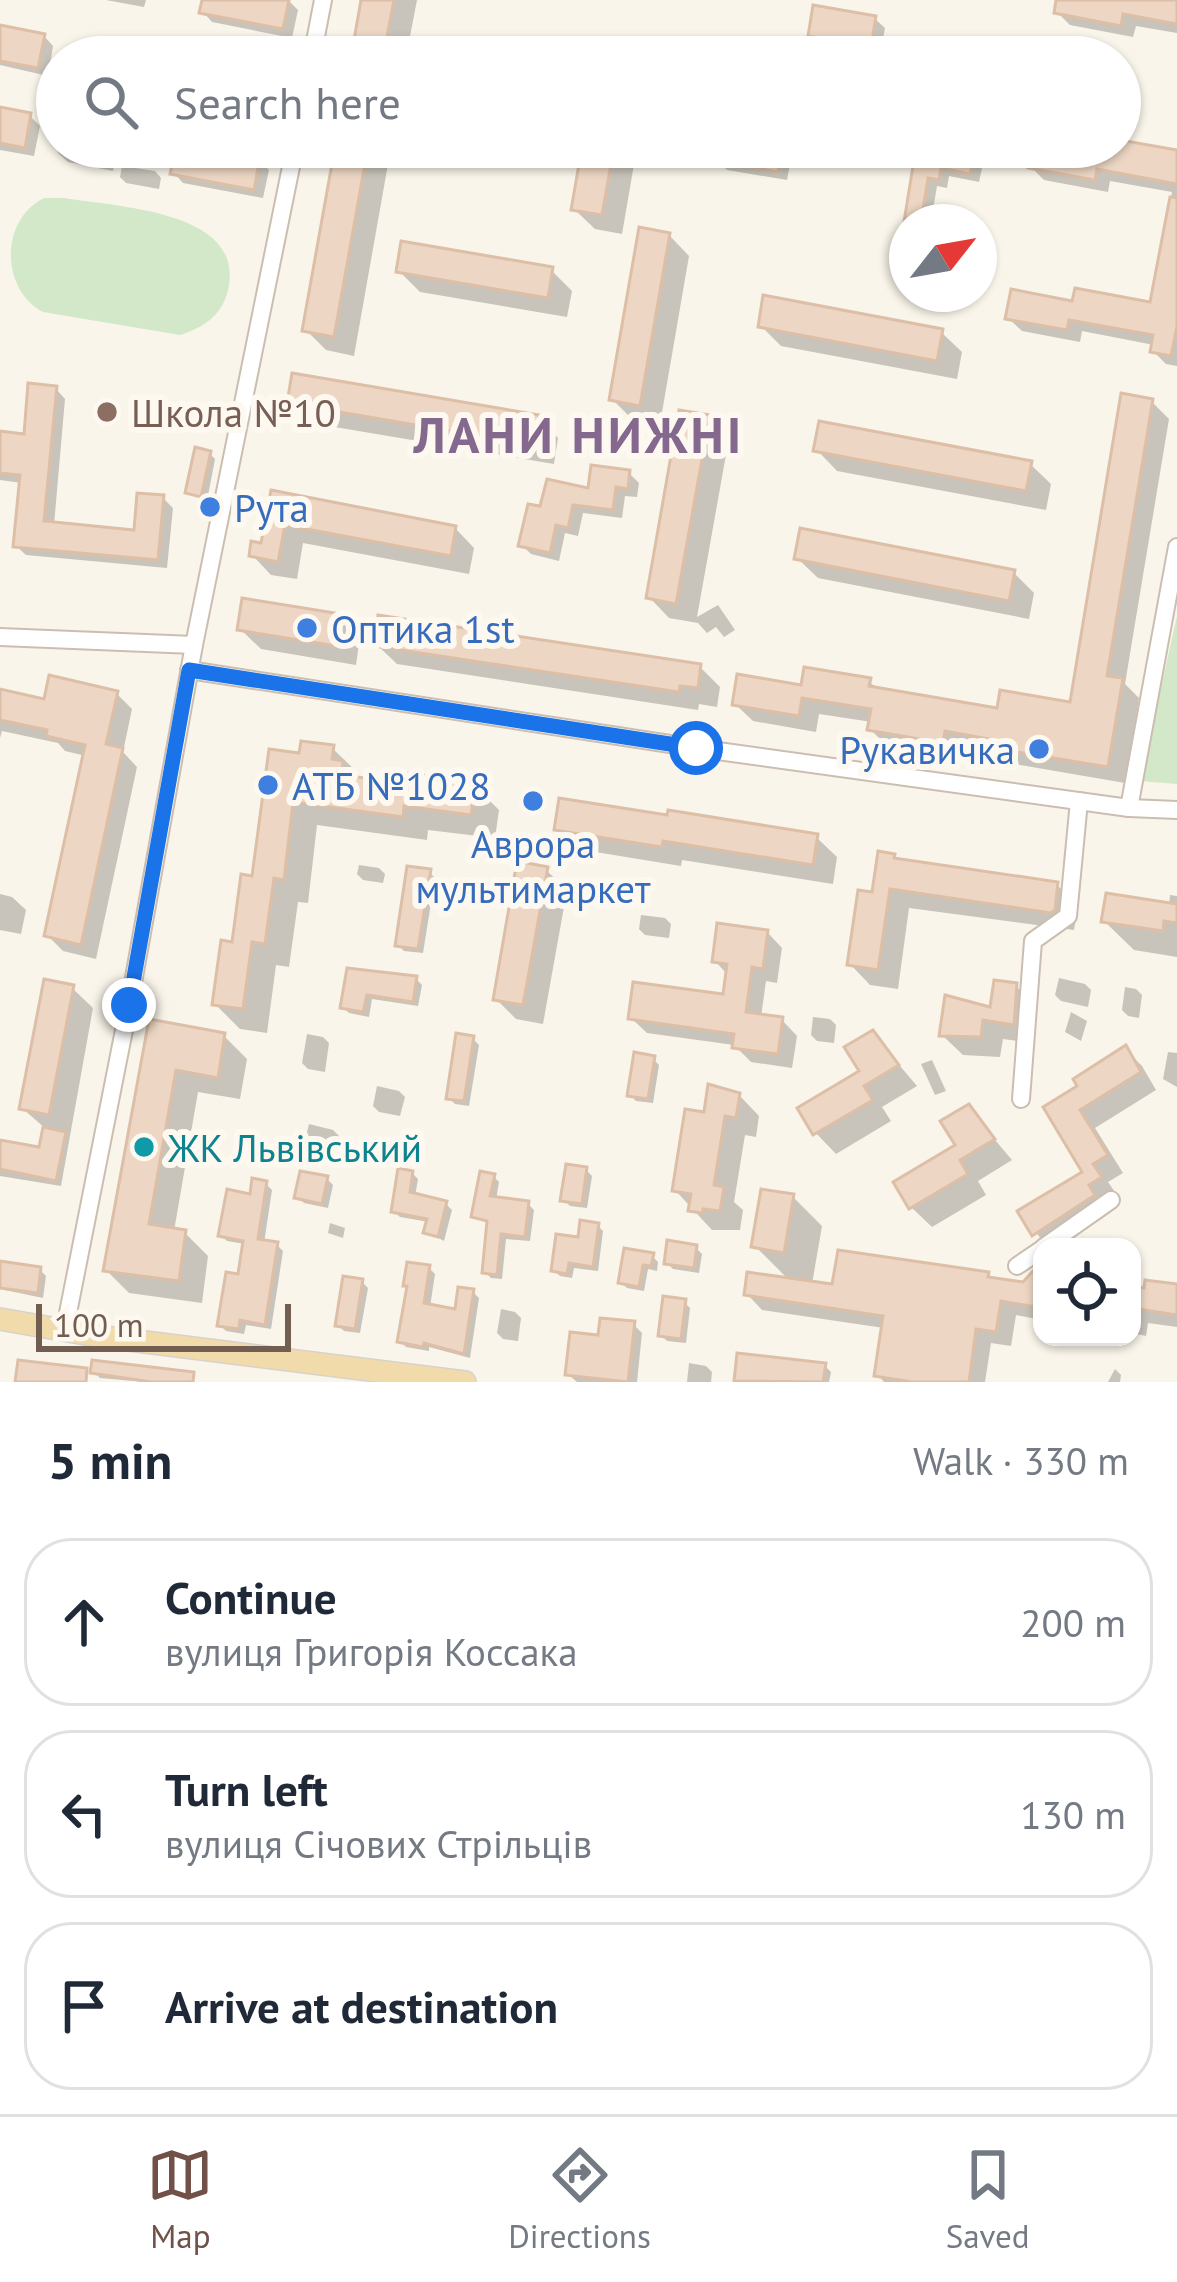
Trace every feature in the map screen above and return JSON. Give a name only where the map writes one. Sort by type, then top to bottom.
[{"type":"main road","points":[[0,1318],[97,1336],[466,1382]]},
{"type":"street","points":[[316,36],[323,0]]},
{"type":"street","points":[[64,1328],[291,168]]},
{"type":"street","points":[[1129,808],[1177,547]]},
{"type":"street","points":[[0,638],[194,645]]},
{"type":"street","points":[[189,670],[696,748],[1129,808],[1177,810]]},
{"type":"street","points":[[1021,1100],[1033,941],[1068,916],[1079,801]]},
{"type":"street","points":[[1057,1238],[1111,1200]]},
{"type":"street","points":[[1017,1266],[1033,1255]]},
{"type":"green space","points":[[44,198],[145,210],[200,229],[219,245],[229,266],[227,294],[220,309],[203,325],[180,335],[43,312],[19,288],[11,255],[19,222]]},
{"type":"green space","points":[[1177,616],[1177,784],[1140,781]]},
{"type":"building","points":[[202,0],[289,0],[283,29],[199,13]]},
{"type":"building","points":[[361,0],[394,0],[387,36],[355,36]]},
{"type":"building","points":[[1056,0],[1177,0],[1177,24],[1123,14],[1121,26],[1054,13]]},
{"type":"building","points":[[813,5],[876,16],[873,36],[808,36]]},
{"type":"building","points":[[0,25],[45,34],[36,36],[36,68],[0,61]]},
{"type":"building","points":[[0,107],[31,113],[25,148],[0,143]]},
{"type":"building","points":[[1141,144],[1177,150],[1177,184],[1097,169],[1095,180],[1028,168],[1141,168]]},
{"type":"building","points":[[171,168],[258,168],[254,190],[170,174]]},
{"type":"building","points":[[331,168],[364,168],[334,337],[302,331]]},
{"type":"building","points":[[578,168],[610,168],[602,215],[571,210]]},
{"type":"building","points":[[913,168],[941,168],[939,180],[928,178],[924,204],[907,204]]},
{"type":"building","points":[[941,168],[971,168],[970,174]]},
{"type":"building","points":[[1170,197],[1177,198],[1177,326],[1171,356],[1150,352],[1153,335],[1069,320],[1067,330],[1005,319],[1011,289],[1072,301],[1075,288],[1150,302]]},
{"type":"building","points":[[639,227],[670,233],[640,406],[609,400]]},
{"type":"building","points":[[401,241],[553,267],[548,298],[396,272]]},
{"type":"building","points":[[763,295],[943,329],[937,361],[758,327]]},
{"type":"building","points":[[292,373],[539,415],[534,445],[287,403]]},
{"type":"building","points":[[28,383],[57,386],[44,521],[134,530],[137,493],[164,495],[158,560],[13,547],[20,475],[0,473],[0,431],[24,434]]},
{"type":"building","points":[[1121,393],[1153,399],[1107,676],[1123,678],[1108,767],[993,748],[994,740],[945,731],[943,743],[867,730],[871,709],[802,698],[799,716],[732,705],[737,674],[801,685],[804,667],[871,678],[869,686],[997,708],[1000,690],[1070,702]]},
{"type":"building","points":[[679,410],[710,415],[676,604],[646,598]]},
{"type":"building","points":[[819,421],[1032,461],[1026,491],[813,451]]},
{"type":"building","points":[[195,447],[211,451],[201,497],[185,493]]},
{"type":"building","points":[[591,465],[630,470],[628,489],[616,487],[613,510],[573,505],[568,528],[556,525],[550,553],[518,546],[528,504],[540,506],[547,479],[588,488]]},
{"type":"building","points":[[271,490],[456,526],[451,556],[285,525],[278,562],[249,556],[251,541],[261,543]]},
{"type":"building","points":[[800,528],[1015,570],[1009,601],[794,559]]},
{"type":"building","points":[[242,598],[341,614],[336,646],[237,630]]},
{"type":"building","points":[[378,615],[701,664],[698,688],[680,686],[679,692],[374,646]]},
{"type":"building","points":[[49,675],[118,691],[106,744],[123,748],[81,945],[44,936],[85,745],[46,736],[47,730],[0,720],[0,689],[44,699]]},
{"type":"building","points":[[301,741],[334,745],[332,759],[343,761],[341,775],[405,783],[407,773],[476,782],[471,815],[404,806],[403,817],[293,802],[284,880],[274,878],[265,944],[252,942],[243,1009],[212,1005],[221,940],[232,942],[241,874],[252,876],[269,749],[299,753]]},
{"type":"building","points":[[559,798],[818,834],[813,865],[663,841],[662,847],[554,830]]},
{"type":"building","points":[[878,851],[895,854],[894,858],[1058,882],[1055,910],[890,889],[878,970],[847,965],[858,890],[872,892]]},
{"type":"building","points":[[517,861],[548,867],[523,1005],[493,1000]]},
{"type":"building","points":[[407,866],[431,869],[418,949],[395,946]]},
{"type":"building","points":[[1106,893],[1177,904],[1177,923],[1164,921],[1163,931],[1101,922]]},
{"type":"building","points":[[717,923],[768,930],[763,969],[752,967],[746,1012],[783,1017],[778,1054],[732,1048],[734,1034],[628,1019],[633,982],[723,994],[727,964],[712,962]]},
{"type":"building","points":[[347,968],[417,976],[413,1002],[367,995],[363,1012],[340,1008]]},
{"type":"building","points":[[44,979],[74,985],[49,1115],[19,1109]]},
{"type":"building","points":[[994,980],[1017,983],[1014,1025],[983,1020],[981,1037],[939,1036],[945,995],[990,1007]]},
{"type":"building","points":[[149,1019],[225,1033],[218,1078],[176,1070],[149,1224],[186,1230],[179,1281],[103,1271]]},
{"type":"building","points":[[873,1030],[899,1065],[864,1086],[873,1100],[813,1135],[797,1108],[859,1071],[844,1047]]},
{"type":"building","points":[[456,1033],[474,1036],[464,1101],[446,1099]]},
{"type":"building","points":[[1126,1045],[1141,1072],[1080,1110],[1108,1155],[1093,1164],[1102,1177],[1089,1185],[1095,1195],[1032,1236],[1017,1211],[1082,1172],[1043,1107],[1077,1086],[1073,1079]]},
{"type":"building","points":[[634,1052],[655,1056],[648,1099],[627,1096]]},
{"type":"building","points":[[708,1084],[740,1093],[736,1118],[725,1116],[714,1185],[724,1187],[720,1211],[703,1209],[702,1213],[688,1211],[691,1194],[672,1191],[685,1109],[704,1112]]},
{"type":"building","points":[[969,1104],[995,1139],[960,1160],[968,1174],[909,1209],[893,1182],[955,1145],[940,1121]]},
{"type":"building","points":[[43,1127],[66,1132],[56,1181],[0,1169],[0,1140],[39,1147]]},
{"type":"building","points":[[566,1164],[587,1167],[582,1204],[560,1201]]},
{"type":"building","points":[[398,1168],[413,1171],[410,1192],[447,1201],[438,1237],[423,1233],[427,1219],[391,1212]]},
{"type":"building","points":[[300,1171],[328,1176],[322,1204],[294,1198]]},
{"type":"building","points":[[480,1171],[495,1174],[490,1196],[529,1201],[525,1237],[501,1234],[497,1275],[482,1273],[487,1221],[471,1217]]},
{"type":"building","points":[[252,1178],[267,1181],[258,1239],[278,1242],[265,1325],[240,1320],[239,1329],[217,1326],[226,1272],[238,1274],[243,1241],[218,1236],[227,1189],[250,1194]]},
{"type":"building","points":[[761,1189],[794,1194],[784,1253],[751,1247]]},
{"type":"building","points":[[580,1220],[599,1223],[593,1267],[569,1263],[567,1274],[551,1271],[556,1234],[578,1237]]},
{"type":"building","points":[[667,1240],[697,1245],[694,1268],[664,1264]]},
{"type":"building","points":[[624,1248],[654,1253],[651,1266],[643,1265],[639,1287],[618,1283]]},
{"type":"building","points":[[838,1250],[989,1272],[988,1277],[1023,1282],[1033,1271],[1033,1306],[1001,1301],[996,1332],[976,1329],[969,1382],[912,1382],[874,1376],[883,1316],[744,1295],[747,1272],[832,1284]]},
{"type":"building","points":[[0,1261],[41,1267],[38,1293],[0,1288]]},
{"type":"building","points":[[407,1262],[430,1265],[424,1303],[455,1309],[458,1287],[474,1289],[464,1354],[424,1343],[423,1347],[397,1342]]},
{"type":"building","points":[[343,1276],[363,1279],[355,1329],[335,1326]]},
{"type":"building","points":[[1145,1280],[1177,1284],[1177,1315],[1141,1309]]},
{"type":"building","points":[[663,1296],[686,1299],[681,1339],[658,1336]]},
{"type":"building","points":[[600,1318],[635,1321],[628,1382],[565,1375],[570,1332],[598,1335]]},
{"type":"building","points":[[737,1353],[826,1363],[823,1382],[734,1381]]},
{"type":"building","points":[[18,1360],[87,1368],[86,1382],[15,1382]]},
{"type":"building","points":[[92,1360],[194,1372],[193,1382],[90,1373]]},
{"type":"place","name":"Школа №10","points":[[107,412]]},
{"type":"place","name":"Рута","points":[[210,507]]},
{"type":"place","name":"Оптика 1st","points":[[307,628]]},
{"type":"place","name":"Рукавичка","points":[[1039,749]]},
{"type":"place","name":"АТБ №1028","points":[[268,785]]},
{"type":"place","name":"Аврора мультимаркет","points":[[533,801]]},
{"type":"place","name":"ЖК Львівський","points":[[144,1147]]},
{"type":"district","name":"ЛАНИ НИЖНІ","points":[[579,434]]},
{"type":"route","points":[[129,1005],[189,670],[696,748]]}]
